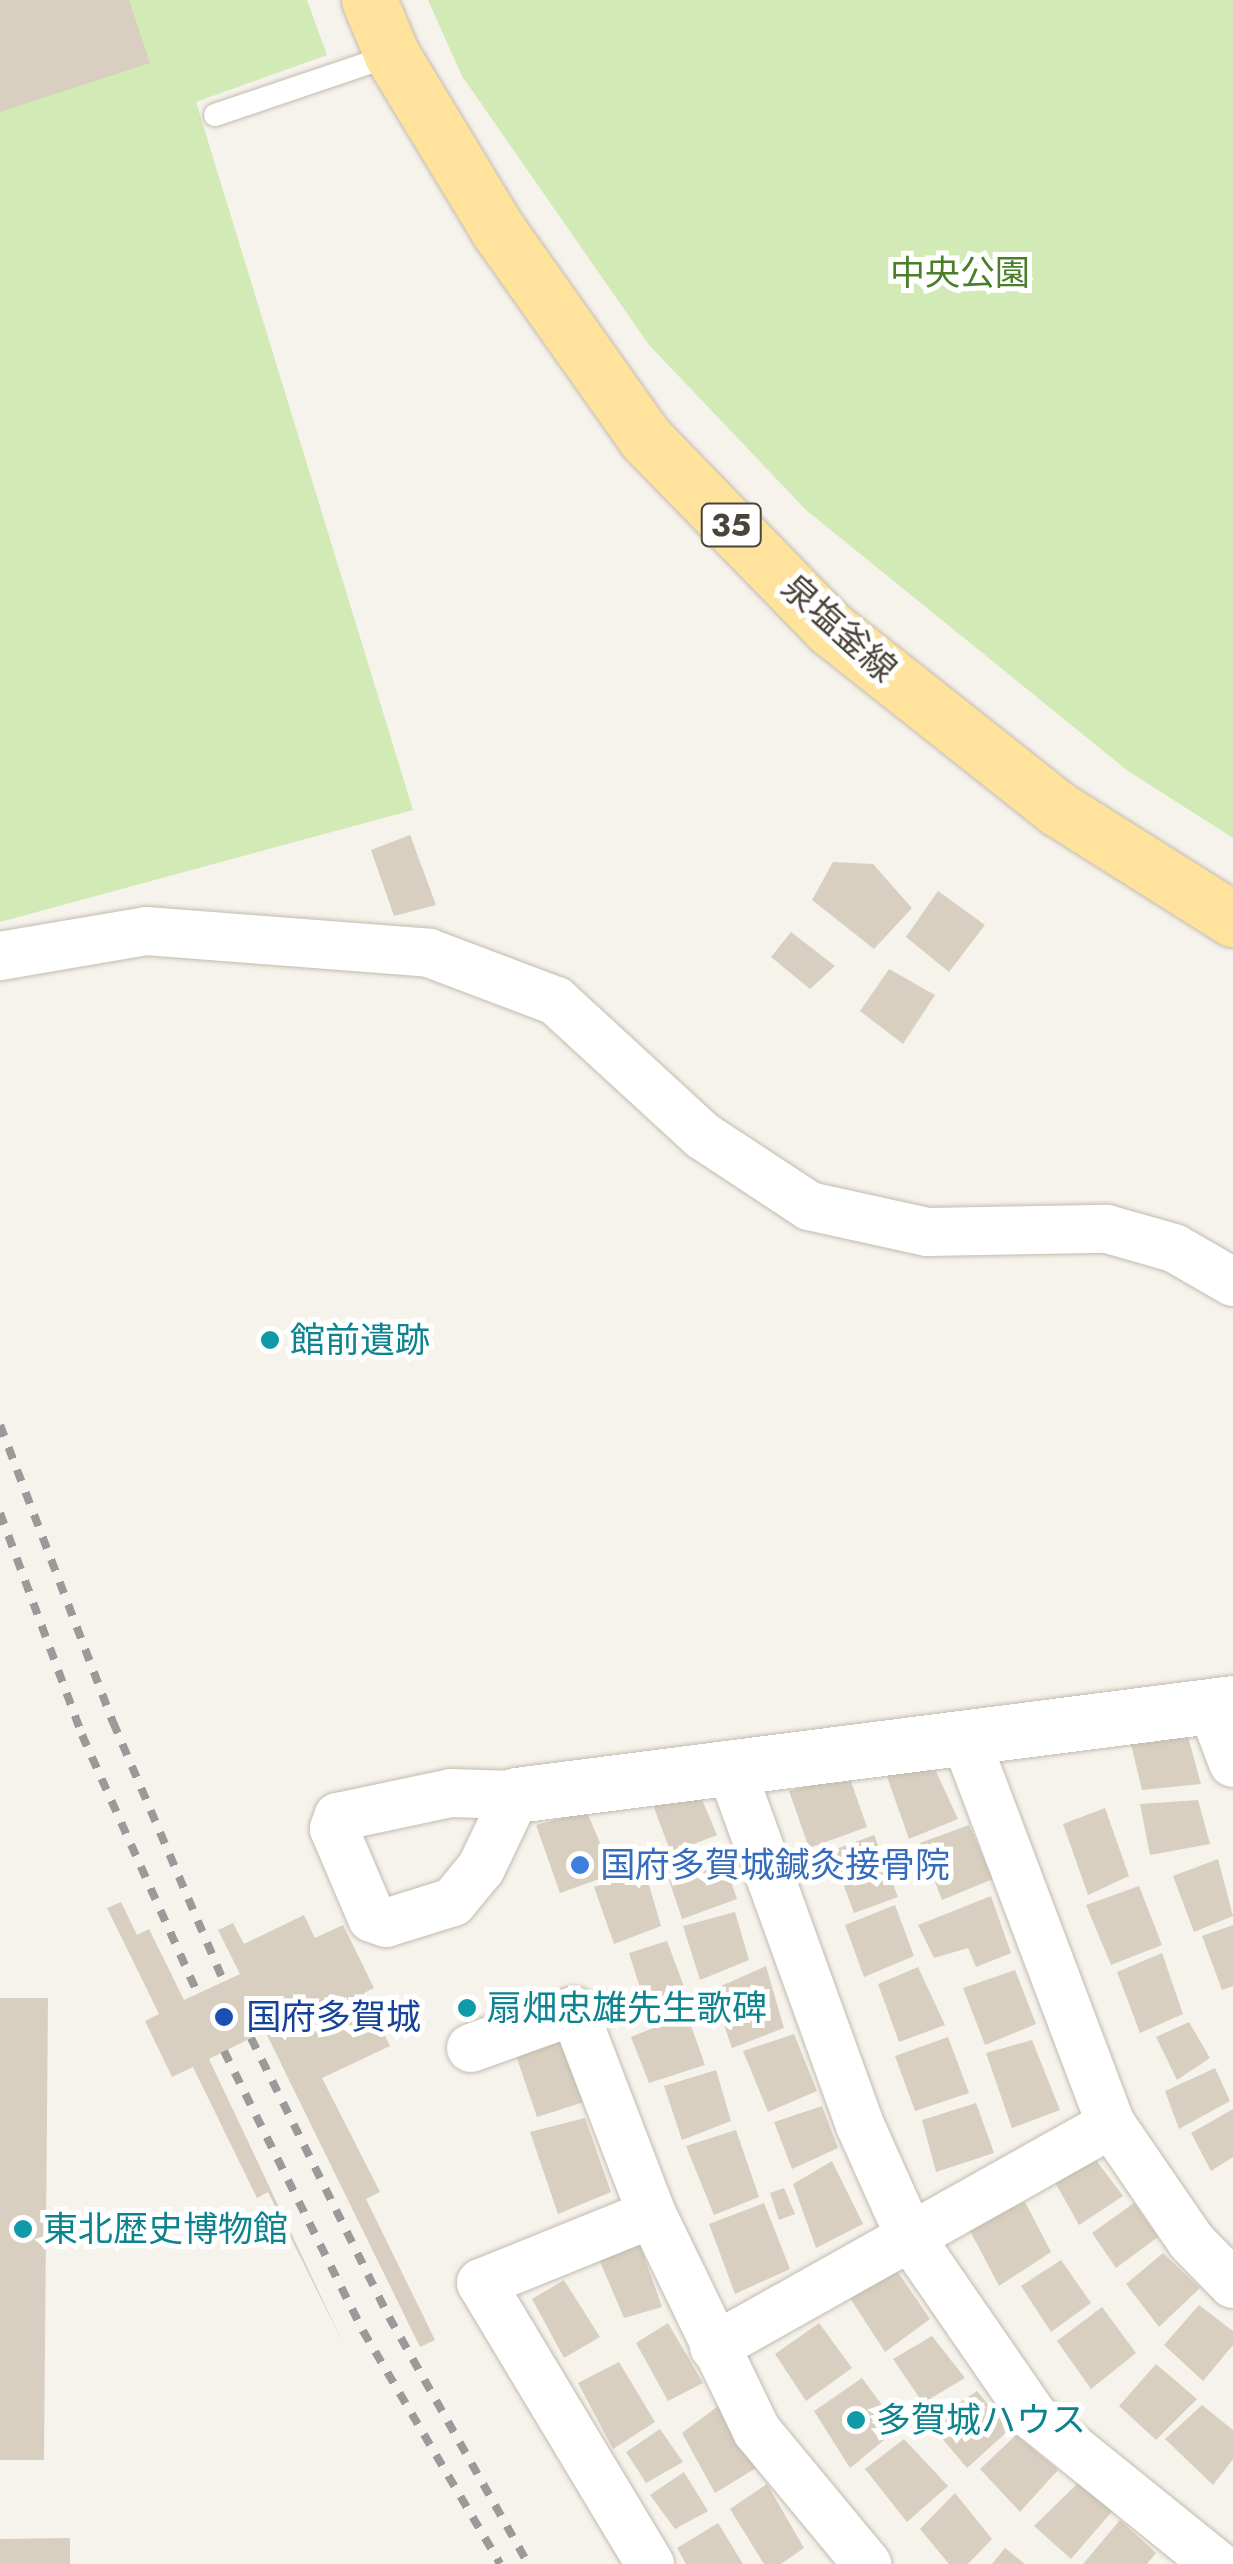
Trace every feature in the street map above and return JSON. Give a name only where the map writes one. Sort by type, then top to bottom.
[{"type":"main road","name":"泉塩釜線","points":[[369,0],[392,55],[498,230],[634,422],[725,520],[831,628],[1058,810],[1233,919]]},
{"type":"street","points":[[0,956],[146,932],[430,954],[556,1001],[704,1136],[809,1206],[926,1232],[1107,1229],[1174,1248],[1233,1282]]},
{"type":"street","points":[[516,1794],[1222,1704],[1233,1763]]},
{"type":"street","points":[[965,1738],[1111,2124],[1190,2242],[1233,2284]]},
{"type":"street","points":[[730,1766],[860,2125],[910,2236],[1035,2418],[1216,2564]]},
{"type":"street","points":[[470,2048],[574,2011],[652,2214],[757,2432],[867,2564]]},
{"type":"street","points":[[714,2348],[1111,2124]]},
{"type":"street","points":[[650,2564],[481,2283],[652,2214]]},
{"type":"lane","points":[[215,115],[392,55]]},
{"type":"green space","points":[[0,0],[307,0],[327,55],[196,102],[413,810],[0,922]]},
{"type":"green space","name":"中央公園","points":[[428,0],[1233,0],[1233,838],[1128,771],[806,510],[649,345],[462,76]]},
{"type":"building","points":[[0,0],[129,0],[150,63],[0,112]]},
{"type":"building","points":[[410,835],[436,905],[394,916],[371,850]]},
{"type":"building","points":[[833,862],[873,864],[912,908],[874,949],[812,900]]},
{"type":"building","points":[[938,891],[985,925],[949,972],[906,937]]},
{"type":"building","points":[[791,932],[835,966],[810,989],[771,957]]},
{"type":"building","points":[[889,969],[935,995],[903,1044],[860,1011]]},
{"type":"building","points":[[1187,1733],[1201,1784],[1142,1790],[1130,1740]]},
{"type":"building","points":[[927,1752],[958,1819],[909,1839],[885,1771]]},
{"type":"building","points":[[849,1776],[867,1827],[809,1848],[789,1791]]},
{"type":"building","points":[[698,1790],[717,1835],[671,1853],[653,1805]]},
{"type":"building","points":[[1198,1800],[1210,1844],[1150,1855],[1140,1804]]},
{"type":"building","points":[[1105,1808],[1129,1876],[1088,1895],[1063,1824]]},
{"type":"building","points":[[587,1812],[613,1874],[560,1893],[536,1825]]},
{"type":"building","points":[[969,1825],[993,1879],[942,1900],[920,1843]]},
{"type":"building","points":[[874,1835],[898,1897],[854,1913],[831,1851]]},
{"type":"building","points":[[719,1847],[737,1899],[682,1919],[664,1865]]},
{"type":"building","points":[[1218,1859],[1233,1916],[1194,1932],[1173,1876]]},
{"type":"building","points":[[644,1868],[661,1926],[614,1944],[594,1887]]},
{"type":"building","points":[[1139,1886],[1162,1945],[1111,1965],[1086,1905]]},
{"type":"building","points":[[991,1896],[1011,1953],[976,1967],[968,1948],[934,1958],[918,1925]]},
{"type":"building","name":"国府多賀城","points":[[121,1902],[137,1935],[149,1929],[184,2000],[240,1974],[218,1930],[233,1923],[244,1944],[304,1915],[315,1938],[343,1925],[374,1988],[364,1993],[390,2046],[322,2078],[380,2192],[366,2199],[435,2340],[420,2347],[265,2031],[209,2059],[344,2345],[268,2192],[257,2198],[193,2067],[172,2077],[145,2021],[159,2014],[107,1908]]},
{"type":"building","points":[[895,1905],[914,1956],[864,1977],[845,1925]]},
{"type":"building","points":[[735,1912],[749,1960],[700,1980],[683,1926]]},
{"type":"building","points":[[1233,1925],[1233,1986],[1222,1990],[1202,1936]]},
{"type":"building","points":[[667,1941],[689,2000],[649,2016],[629,1953]]},
{"type":"building","points":[[1162,1953],[1183,2014],[1140,2033],[1117,1972]]},
{"type":"building","points":[[766,1966],[784,2028],[732,2048],[712,1990]]},
{"type":"building","points":[[918,1967],[945,2025],[899,2042],[878,1984]]},
{"type":"building","points":[[1015,1970],[1036,2024],[985,2045],[963,1988]]},
{"type":"building","name":"東北歴史博物館","points":[[0,1998],[48,1998],[44,2460],[0,2460]]},
{"type":"building","points":[[687,2014],[705,2065],[649,2083],[631,2037]]},
{"type":"building","points":[[1189,2022],[1210,2058],[1177,2080],[1156,2037]]},
{"type":"building","points":[[558,2031],[584,2102],[537,2117],[513,2047]]},
{"type":"building","points":[[794,2034],[817,2091],[768,2112],[743,2051]]},
{"type":"building","points":[[948,2037],[969,2093],[915,2111],[895,2056]]},
{"type":"building","points":[[1032,2040],[1060,2110],[1012,2128],[986,2053]]},
{"type":"building","points":[[1215,2068],[1230,2101],[1179,2129],[1165,2091]]},
{"type":"building","points":[[716,2070],[731,2121],[682,2140],[664,2086]]},
{"type":"building","points":[[976,2103],[994,2153],[936,2172],[922,2120]]},
{"type":"building","points":[[822,2106],[838,2148],[792,2169],[774,2122]]},
{"type":"building","points":[[1233,2109],[1233,2157],[1211,2171],[1191,2133]]},
{"type":"building","points":[[585,2118],[611,2192],[558,2214],[530,2132]]},
{"type":"building","points":[[736,2130],[759,2197],[714,2215],[686,2146]]},
{"type":"building","points":[[1090,2152],[1123,2196],[1079,2225],[1051,2175]]},
{"type":"building","points":[[832,2161],[863,2224],[816,2248],[793,2184]]},
{"type":"building","points":[[784,2188],[795,2214],[779,2220],[770,2193]]},
{"type":"building","points":[[1025,2202],[1051,2252],[999,2286],[968,2227]]},
{"type":"building","points":[[764,2203],[790,2269],[735,2294],[709,2224]]},
{"type":"building","points":[[1134,2203],[1158,2237],[1116,2268],[1092,2233]]},
{"type":"building","points":[[639,2242],[662,2307],[624,2318],[598,2257]]},
{"type":"building","points":[[1163,2253],[1200,2288],[1159,2327],[1126,2284]]},
{"type":"building","points":[[1061,2260],[1091,2303],[1051,2332],[1021,2286]]},
{"type":"building","points":[[893,2265],[930,2319],[885,2352],[848,2295]]},
{"type":"building","points":[[564,2280],[600,2337],[564,2358],[532,2299]]},
{"type":"building","points":[[1199,2305],[1233,2331],[1233,2345],[1203,2381],[1164,2345]]},
{"type":"building","points":[[1102,2307],[1136,2353],[1091,2389],[1057,2341]]},
{"type":"building","points":[[668,2323],[703,2383],[668,2401],[636,2343]]},
{"type":"building","points":[[819,2323],[852,2368],[806,2401],[775,2354]]},
{"type":"building","points":[[932,2336],[965,2378],[923,2403],[893,2359]]},
{"type":"building","points":[[619,2362],[655,2422],[613,2449],[578,2383]]},
{"type":"building","points":[[1156,2364],[1197,2399],[1156,2440],[1119,2406]]},
{"type":"building","name":"多賀城ハウス","points":[[862,2378],[899,2428],[850,2468],[814,2411]]},
{"type":"building","points":[[977,2391],[1009,2430],[967,2468],[929,2423]]},
{"type":"building","points":[[721,2404],[761,2465],[715,2493],[682,2433]]},
{"type":"building","points":[[1202,2405],[1233,2430],[1233,2459],[1213,2485],[1165,2439]]},
{"type":"building","points":[[660,2429],[683,2462],[646,2483],[626,2452]]},
{"type":"building","points":[[1016,2435],[1058,2470],[1020,2512],[980,2469]]},
{"type":"building","points":[[904,2439],[948,2486],[907,2522],[865,2469]]},
{"type":"building","points":[[684,2472],[708,2511],[675,2529],[650,2495]]},
{"type":"building","points":[[1079,2482],[1115,2508],[1071,2559],[1034,2526]]},
{"type":"building","points":[[767,2484],[804,2548],[781,2564],[764,2564],[730,2509]]},
{"type":"building","points":[[955,2493],[992,2539],[968,2564],[949,2564],[920,2529]]},
{"type":"building","points":[[1120,2520],[1156,2553],[1147,2564],[1083,2564]]},
{"type":"building","points":[[718,2523],[743,2564],[686,2564],[677,2548]]},
{"type":"building","points":[[70,2538],[70,2564],[0,2564],[0,2539]]},
{"type":"building","points":[[1005,2548],[1025,2564],[992,2564]]},
{"type":"railway","points":[[0,1425],[113,1722],[224,1982]]},
{"type":"railway","points":[[0,1513],[82,1735],[198,1994]]},
{"type":"railway","points":[[251,2038],[389,2317],[528,2564]]},
{"type":"railway","points":[[224,2051],[363,2331],[500,2564]]},
{"type":"place","name":"館前遺跡","points":[[270,1340]]},
{"type":"place","name":"国府多賀城鍼灸接骨院","points":[[580,1865]]},
{"type":"place","name":"扇畑忠雄先生歌碑","points":[[467,2008]]},
{"type":"place","name":"国府多賀城","points":[[224,2017]]},
{"type":"place","name":"東北歴史博物館","points":[[23,2229]]},
{"type":"place","name":"多賀城ハウス","points":[[856,2420]]}]
